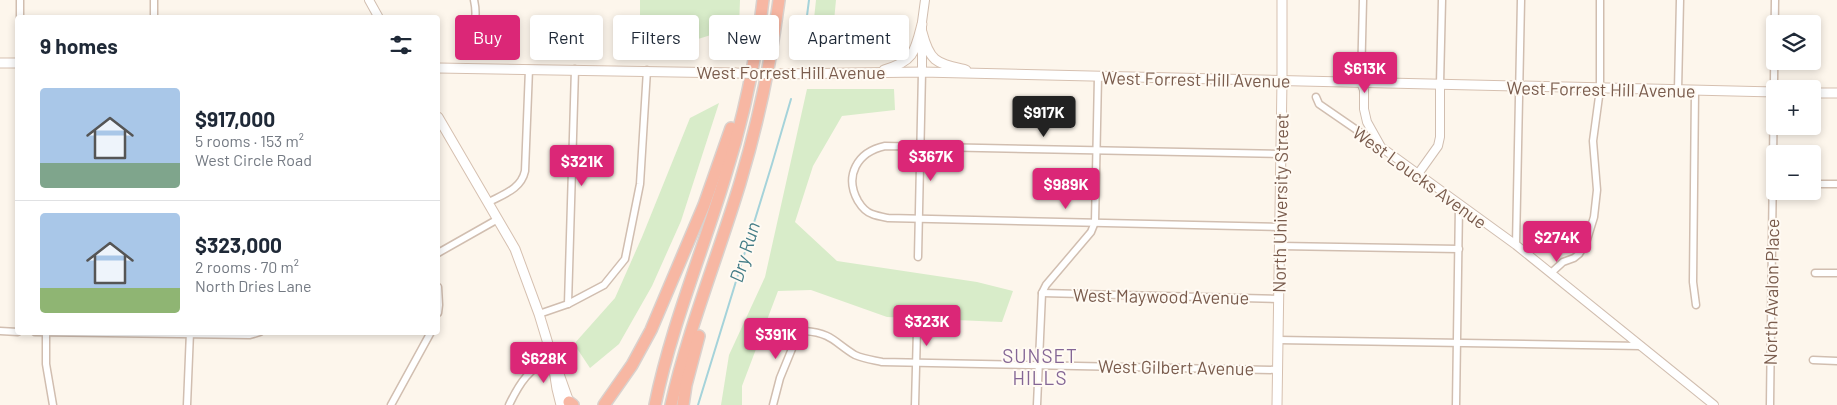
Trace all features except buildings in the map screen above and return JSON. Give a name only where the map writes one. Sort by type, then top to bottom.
[{"type":"highway","points":[[761,15],[763,0]]},
{"type":"highway","points":[[683,405],[686,385],[703,321],[744,182],[769,63],[779,0]]},
{"type":"highway","points":[[604,405],[632,365],[658,317],[710,189],[754,60]]},
{"type":"highway","points":[[654,405],[685,297],[727,171],[755,60]]},
{"type":"highway","points":[[671,405],[740,184],[758,118]]},
{"type":"main road","name":"North University Street","points":[[1276,405],[1280,246],[1282,0]]},
{"type":"main road","points":[[862,73],[880,71],[905,62],[915,49],[922,28]]},
{"type":"main road","points":[[922,28],[928,53],[933,58],[954,67],[988,74]]},
{"type":"main road","points":[[0,62],[15,63]]},
{"type":"main road","name":"West Forrest Hill Avenue","points":[[440,68],[647,70],[781,74],[922,72],[1766,92]]},
{"type":"main road","points":[[440,74],[449,68]]},
{"type":"main road","points":[[1821,93],[1837,93]]},
{"type":"main road","points":[[440,120],[489,202],[519,258],[568,404]]},
{"type":"street","points":[[20,0],[20,15]]},
{"type":"street","points":[[154,0],[154,15]]},
{"type":"street","points":[[369,0],[377,15]]},
{"type":"street","points":[[474,0],[475,15]]},
{"type":"street","points":[[918,257],[922,28],[925,0]]},
{"type":"street","points":[[1363,0],[1361,82],[1364,90],[1364,109],[1366,122],[1381,147]]},
{"type":"street","points":[[1418,174],[1438,146],[1440,137],[1442,0]]},
{"type":"street","points":[[1516,245],[1521,0]]},
{"type":"street","points":[[1551,273],[1563,262],[1579,254],[1586,243],[1592,227],[1596,190],[1593,133],[1600,89],[1600,0]]},
{"type":"street","points":[[1678,90],[1680,0]]},
{"type":"street","name":"North Avalon Place","points":[[1774,80],[1775,0]]},
{"type":"street","points":[[489,202],[514,189],[524,178],[526,171],[529,69]]},
{"type":"street","points":[[568,304],[575,69]]},
{"type":"street","points":[[539,314],[568,304],[604,285],[625,258],[640,184],[647,70]]},
{"type":"street","points":[[1037,405],[1042,293],[1046,285],[1090,232],[1095,222],[1098,76]]},
{"type":"street","points":[[1695,90],[1693,282],[1696,305]]},
{"type":"street","name":"West Loucks Avenue","points":[[1316,97],[1319,104],[1516,245],[1714,405]]},
{"type":"street","name":"North Avalon Place","points":[[1770,405],[1773,135]]},
{"type":"street","points":[[1280,226],[888,218],[871,214],[861,206],[852,190],[852,179],[855,167],[862,156],[873,148],[885,146],[1281,154]]},
{"type":"street","points":[[1821,184],[1837,184]]},
{"type":"street","points":[[1456,405],[1459,205]]},
{"type":"street","points":[[440,252],[498,218]]},
{"type":"street","points":[[1280,246],[1459,249]]},
{"type":"street","points":[[1815,273],[1837,273]]},
{"type":"street","name":"West Maywood Avenue","points":[[1042,293],[1279,299]]},
{"type":"street","points":[[915,405],[917,330]]},
{"type":"street","name":"West Gilbert Avenue","points":[[773,405],[780,378],[796,339],[805,331],[817,332],[831,337],[854,354],[867,360],[1278,370]]},
{"type":"street","points":[[0,332],[15,332]]},
{"type":"street","points":[[46,335],[46,364],[52,405]]},
{"type":"street","points":[[187,405],[190,335]]},
{"type":"street","points":[[392,405],[429,335]]},
{"type":"street","points":[[1278,340],[1641,346]]},
{"type":"street","points":[[509,405],[521,382],[541,363],[552,357]]},
{"type":"street","points":[[1813,360],[1837,361]]},
{"type":"green space","points":[[640,0],[740,0],[739,15],[709,15],[709,36],[699,39],[699,15],[640,15]]},
{"type":"green space","points":[[816,0],[836,0],[835,15],[814,15]]},
{"type":"green space","points":[[807,89],[894,89],[895,110],[842,116],[813,166],[795,222],[837,261],[977,282],[1013,291],[1002,322],[887,317],[811,290],[778,291],[742,386],[742,405],[721,405],[729,355],[765,277]]},
{"type":"green space","points":[[719,103],[681,221],[652,286],[619,344],[590,368],[574,344],[615,298],[690,118]]},
{"type":"waterway","name":"Dry Run","points":[[807,15],[809,0]]},
{"type":"waterway","name":"Dry Run","points":[[698,405],[791,99]]},
{"type":"district","name":"SUNSET HILLS","points":[[1040,366]]}]
